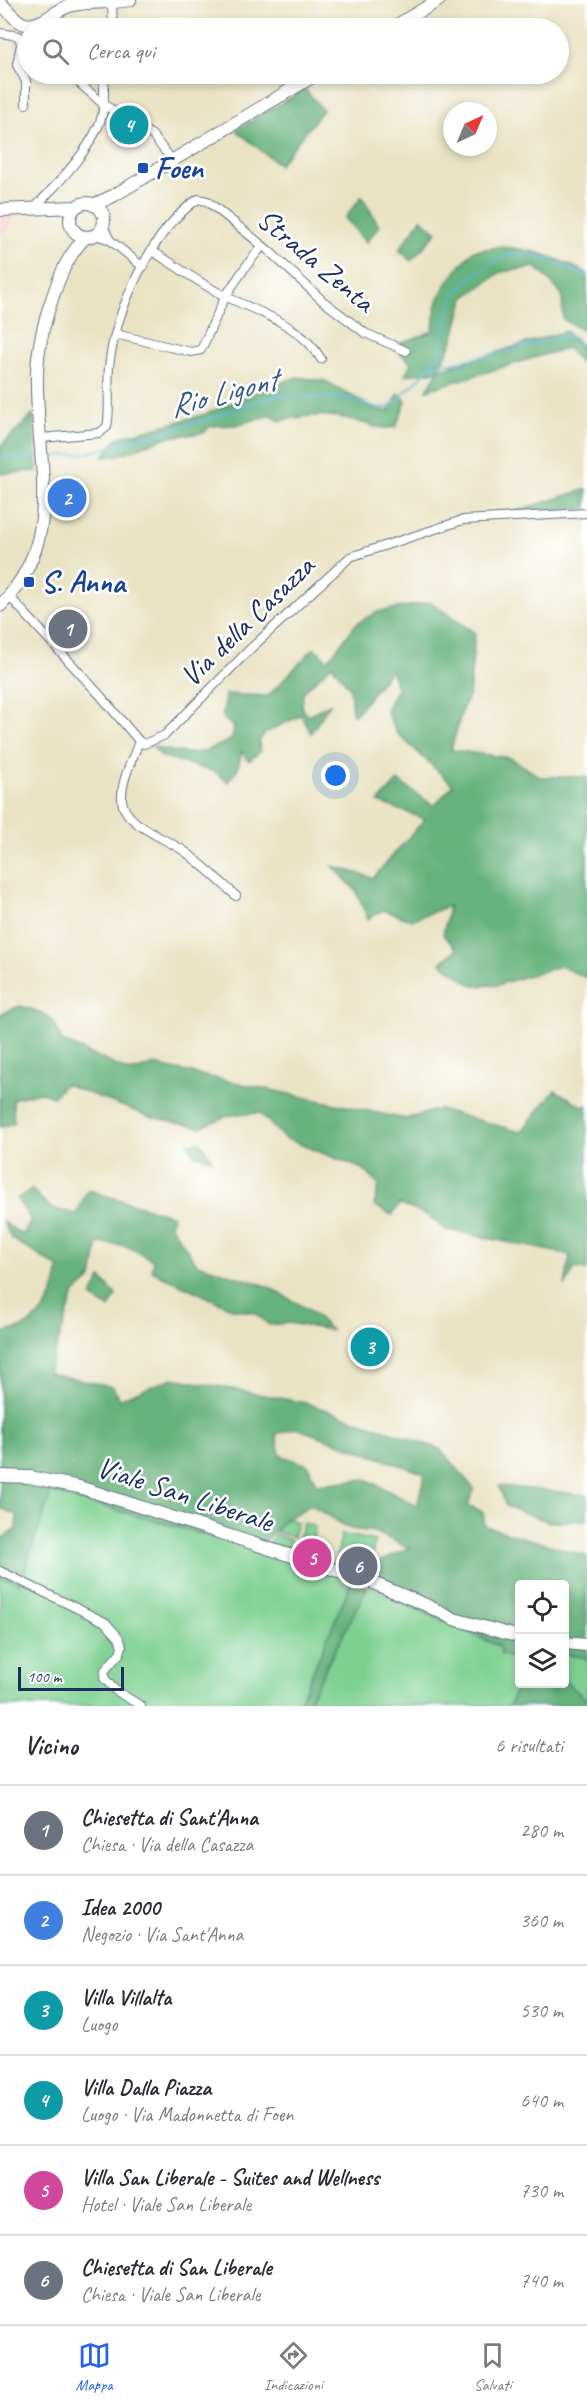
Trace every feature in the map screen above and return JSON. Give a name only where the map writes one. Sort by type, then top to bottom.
[{"type":"main road","points":[[44,18],[67,6],[76,4],[130,0]]},
{"type":"main road","points":[[409,18],[439,0]]},
{"type":"main road","points":[[0,2],[18,18]]},
{"type":"main road","points":[[71,254],[95,233],[97,208],[113,196],[300,84]]},
{"type":"main road","points":[[0,210],[76,207],[82,204],[97,208]]},
{"type":"main road","points":[[0,606],[29,567],[43,521],[44,467],[37,376],[41,339],[56,287],[71,254],[72,226],[76,207]]},
{"type":"main road","points":[[37,208],[55,211],[72,226],[95,233]]},
{"type":"main road","name":"Viale San Liberale","points":[[0,1476],[28,1477],[79,1486],[366,1580],[454,1619],[515,1636]]},
{"type":"main road","points":[[569,1643],[587,1645]]},
{"type":"street","points":[[112,3],[113,18]]},
{"type":"street","points":[[0,33],[18,36]]},
{"type":"street","points":[[26,84],[26,104]]},
{"type":"street","points":[[80,84],[103,104],[152,135],[172,160]]},
{"type":"street","points":[[37,208],[83,151],[102,114],[104,84]]},
{"type":"street","points":[[51,191],[53,201],[59,208]]},
{"type":"street","name":"Strada Zenta","points":[[152,251],[175,221],[201,198],[365,333],[406,351]]},
{"type":"street","points":[[95,233],[110,240],[143,267]]},
{"type":"street","points":[[115,334],[191,352],[198,351],[203,347],[225,297],[262,246]]},
{"type":"street","points":[[41,438],[102,432],[107,427],[107,382],[115,334],[130,288],[152,251],[225,297],[276,318],[316,350],[321,360]]},
{"type":"street","name":"Via della Casazza","points":[[139,741],[144,744],[165,735],[248,651],[350,557],[463,520],[587,513]]},
{"type":"street","points":[[9,596],[139,741],[123,786],[121,801],[127,813],[143,828],[186,852],[236,896]]},
{"type":"street","points":[[0,1570],[105,1622],[119,1638],[122,1646],[120,1653],[105,1670],[104,1678],[115,1690],[141,1706]]},
{"type":"shaded area","points":[[0,213],[18,214],[0,237]]},
{"type":"green space","points":[[305,89],[323,110],[279,165],[236,130]]},
{"type":"green space","points":[[362,196],[379,226],[366,243],[345,218]]},
{"type":"green space","points":[[421,219],[437,232],[411,261],[399,250]]},
{"type":"green space","points":[[498,247],[533,252],[587,273],[587,333],[563,319],[562,294],[536,267],[501,272],[464,298],[454,338],[439,370],[566,331],[587,354],[587,369],[567,348],[427,390],[438,371],[405,375],[411,363],[393,346],[433,331],[436,306],[450,278],[473,251]]},
{"type":"green space","points":[[297,377],[326,381],[376,410],[389,411],[399,393],[406,401],[396,427],[376,427],[345,418],[320,415],[279,421],[272,415],[235,425],[210,426],[204,433],[168,437],[116,456],[103,457],[117,438],[206,414]]},
{"type":"green space","points":[[33,415],[37,471],[0,474],[0,446]]},
{"type":"green space","points":[[587,489],[587,508],[506,514]]},
{"type":"green space","points":[[430,602],[475,633],[469,696],[463,707],[451,750],[511,758],[540,777],[587,777],[587,978],[560,966],[497,985],[473,986],[441,963],[457,949],[443,935],[449,906],[411,920],[383,910],[368,919],[356,891],[333,866],[373,878],[425,819],[378,802],[398,781],[434,806],[453,785],[396,732],[386,710],[397,688],[391,669],[355,715],[352,712],[350,688],[332,665],[303,692],[302,710],[308,715],[330,704],[311,733],[301,715],[265,733],[259,741],[260,752],[249,761],[242,752],[237,770],[228,782],[215,772],[161,756],[152,746],[175,752],[193,753],[210,749],[232,739],[234,728],[223,717],[225,694],[268,696],[314,648],[328,660],[357,623],[377,612]]},
{"type":"green space","points":[[20,1006],[48,1016],[62,1041],[130,1072],[154,1065],[406,1119],[439,1109],[521,1132],[555,1090],[584,1107],[587,1104],[587,1270],[575,1268],[565,1286],[570,1255],[444,1229],[427,1215],[399,1204],[392,1215],[374,1206],[379,1185],[363,1169],[284,1138],[260,1113],[230,1115],[200,1127],[150,1117],[65,1084],[53,1097],[39,1092],[13,1099],[14,1123],[0,1127],[0,1014]]},
{"type":"green space","points":[[200,1142],[212,1159],[194,1154],[188,1143]]},
{"type":"green space","points":[[31,1189],[51,1208],[76,1214],[88,1190],[173,1216],[170,1225],[197,1264],[267,1286],[311,1311],[331,1330],[288,1323],[269,1325],[255,1313],[233,1309],[152,1271],[153,1260],[127,1246],[98,1243],[92,1278],[74,1294],[48,1373],[113,1387],[119,1399],[173,1378],[306,1403],[440,1449],[474,1489],[468,1505],[483,1512],[485,1526],[587,1556],[587,1658],[569,1655],[569,1580],[515,1580],[515,1660],[501,1654],[498,1645],[401,1602],[375,1571],[378,1562],[409,1548],[375,1532],[350,1529],[311,1505],[286,1519],[256,1549],[51,1492],[20,1583],[0,1577],[0,1540],[16,1529],[17,1515],[0,1508],[0,1334],[31,1322],[44,1310],[55,1286],[59,1268],[12,1239],[3,1222],[23,1235],[31,1220],[17,1199]],"holes":[[[296,1428],[425,1474],[417,1506],[366,1479],[316,1484],[308,1465],[280,1455],[276,1434]]]},
{"type":"green space","points":[[101,1278],[116,1295],[109,1308],[91,1297]]},
{"type":"green space","points":[[499,1486],[587,1495],[587,1520],[549,1522],[506,1506]]},
{"type":"green space","points":[[51,1492],[349,1575],[352,1581],[298,1706],[0,1706],[0,1577],[20,1583]]},
{"type":"green space","points":[[282,1517],[297,1522],[293,1537],[276,1532]]},
{"type":"green space","points":[[303,1523],[315,1527],[313,1538],[310,1541],[298,1538]]},
{"type":"green space","points":[[274,1534],[290,1540],[288,1549],[269,1545]]},
{"type":"green space","points":[[342,1534],[375,1541],[369,1569],[361,1567],[362,1564],[356,1562],[355,1566],[335,1562]]},
{"type":"green space","points":[[297,1542],[308,1545],[308,1558],[293,1551]]},
{"type":"green space","points":[[352,1581],[367,1588],[306,1706],[298,1706]]},
{"type":"green space","points":[[363,1585],[392,1591],[401,1602],[498,1646],[515,1658],[515,1688],[517,1688],[509,1706],[306,1706],[367,1588]]},
{"type":"green space","points":[[569,1655],[587,1658],[587,1700],[569,1684]]},
{"type":"green space","points":[[569,1684],[587,1700],[587,1706],[509,1706],[517,1688],[569,1688]]},
{"type":"waterway","name":"Rio Ligont","points":[[47,457],[87,453],[205,420],[274,396],[346,398],[378,408],[390,407],[420,378],[439,355],[453,296],[470,278],[503,256],[534,254],[587,276]]},
{"type":"waterway","points":[[432,367],[495,354],[566,335],[573,337],[587,351]]},
{"type":"waterway","name":"Rio Ligont","points":[[0,457],[38,458]]},
{"type":"place","name":"Villa Dalla Piazza","points":[[129,125]]},
{"type":"place","name":"Foen","points":[[143,168]]},
{"type":"place","name":"Idea 2000","points":[[67,498]]},
{"type":"place","name":"S. Anna","points":[[29,582]]},
{"type":"place","name":"Chiesetta di Sant'Anna","points":[[68,629]]},
{"type":"place","name":"Villa Villalta","points":[[370,1347]]},
{"type":"place","name":"Villa San Liberale - Suites and Wellness","points":[[312,1558]]},
{"type":"place","name":"Chiesetta di San Liberale","points":[[358,1566]]}]
